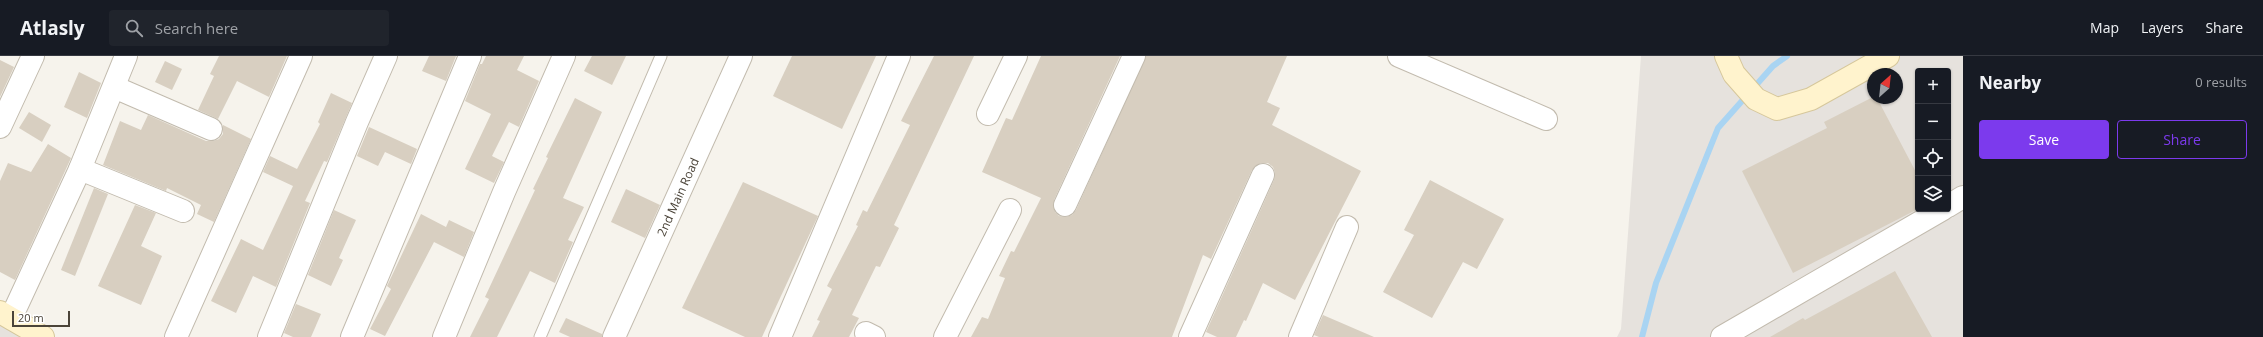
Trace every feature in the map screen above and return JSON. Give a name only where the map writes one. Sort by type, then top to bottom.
[{"type":"street","points":[[0,127],[32,56]]},
{"type":"street","points":[[43,337],[5,315],[80,170],[126,56]]},
{"type":"street","points":[[176,337],[300,56]]},
{"type":"street","points":[[269,337],[356,122],[386,56]]},
{"type":"street","points":[[352,337],[470,56]]},
{"type":"street","points":[[444,337],[504,192],[564,56]]},
{"type":"street","name":"2nd Main Road","points":[[614,337],[741,56]]},
{"type":"street","points":[[780,337],[899,56]]},
{"type":"street","points":[[988,114],[1016,56]]},
{"type":"street","points":[[1065,205],[1134,56]]},
{"type":"street","points":[[1398,56],[1546,119]]},
{"type":"street","points":[[1726,56],[1734,74],[1750,92],[1777,109],[1811,99],[1888,56]]},
{"type":"street","points":[[114,87],[211,130]]},
{"type":"street","points":[[80,170],[183,211]]},
{"type":"street","points":[[1190,337],[1263,175]]},
{"type":"street","points":[[1951,204],[1963,197]]},
{"type":"street","points":[[946,337],[1010,210]]},
{"type":"street","points":[[1722,337],[1938,212]]},
{"type":"street","points":[[1300,337],[1347,227]]},
{"type":"lane","points":[[540,337],[660,56]]},
{"type":"shaded area","points":[[1641,56],[1963,56],[1963,337],[1617,337],[1621,329]]},
{"type":"shaded area","points":[[0,319],[25,337],[0,337]]},
{"type":"building","points":[[219,56],[287,56],[269,97],[237,81],[218,119],[198,110],[214,76],[210,74]]},
{"type":"building","points":[[429,56],[456,56],[446,81],[422,71]]},
{"type":"building","points":[[486,56],[524,56],[517,70],[539,81],[519,127],[509,122],[492,156],[504,162],[494,183],[465,169],[491,114],[465,101],[480,64],[482,64]]},
{"type":"building","points":[[592,56],[626,56],[612,85],[584,71]]},
{"type":"building","points":[[792,56],[876,56],[842,129],[773,96]]},
{"type":"building","points":[[934,56],[974,56],[894,225],[899,228],[880,267],[876,266],[852,315],[859,318],[849,337],[812,337],[820,321],[817,320],[832,289],[827,286],[858,226],[856,225],[863,210],[867,212],[910,125],[901,121]]},
{"type":"building","points":[[1041,56],[1120,56],[1054,200],[1055,212],[1059,216],[1066,217],[1072,215],[1076,210],[1146,56],[1287,56],[1267,102],[1280,108],[1272,125],[1361,171],[1295,300],[1263,283],[1246,321],[1244,320],[1236,337],[1217,337],[1206,332],[1274,180],[1275,173],[1273,167],[1268,163],[1261,163],[1252,170],[1211,259],[1203,255],[1172,337],[971,337],[982,317],[988,319],[1005,278],[999,276],[1011,251],[1014,252],[1041,198],[982,172],[1006,118],[1012,120]]},
{"type":"building","points":[[0,60],[14,67],[0,97]]},
{"type":"building","points":[[165,61],[182,69],[172,90],[155,82]]},
{"type":"building","points":[[79,72],[101,83],[87,118],[64,107]]},
{"type":"building","points":[[331,93],[352,103],[327,162],[324,161],[305,201],[310,203],[276,287],[253,276],[236,313],[211,301],[241,239],[263,250],[293,186],[263,172],[270,156],[297,169],[320,124],[318,122]]},
{"type":"building","points":[[575,98],[602,112],[563,198],[584,207],[568,240],[573,242],[555,283],[530,271],[497,337],[470,337],[489,299],[485,297],[535,190],[533,189],[548,158],[546,157]]},
{"type":"building","points":[[1867,100],[1867,104],[1880,104],[1915,170],[1915,211],[1793,273],[1742,171],[1827,128],[1824,122]]},
{"type":"building","points":[[29,112],[51,125],[42,142],[19,128]]},
{"type":"building","points":[[148,115],[206,141],[219,139],[223,134],[223,125],[251,139],[214,222],[197,214],[201,205],[167,188],[166,191],[103,165],[120,121],[141,130]]},
{"type":"building","points":[[369,127],[417,149],[411,164],[385,152],[378,166],[357,156]]},
{"type":"building","points":[[48,144],[71,158],[15,280],[0,272],[0,181],[8,163],[31,172]]},
{"type":"building","points":[[1430,180],[1504,219],[1477,269],[1463,262],[1432,318],[1383,292],[1414,235],[1404,230]]},
{"type":"building","points":[[743,182],[818,216],[762,337],[745,337],[682,308]]},
{"type":"building","points":[[94,188],[108,194],[75,276],[61,270]]},
{"type":"building","points":[[626,189],[660,205],[645,238],[611,222]]},
{"type":"building","points":[[135,205],[156,213],[141,246],[162,256],[141,305],[98,286]]},
{"type":"building","points":[[334,210],[356,220],[339,258],[343,260],[331,286],[308,275]]},
{"type":"building","points":[[421,214],[446,227],[449,220],[474,232],[464,257],[434,242],[385,336],[370,329],[391,289],[387,286]]},
{"type":"building","points":[[1895,271],[1932,337],[1770,337],[1803,318],[1805,320]]},
{"type":"building","points":[[296,304],[321,314],[311,337],[293,337],[284,333]]},
{"type":"building","points":[[1323,315],[1374,337],[1319,337],[1314,335]]},
{"type":"building","points":[[566,318],[602,334],[602,337],[570,337],[559,332]]},
{"type":"waterway","points":[[1642,337],[1656,283],[1718,128],[1773,66],[1787,56]]}]
